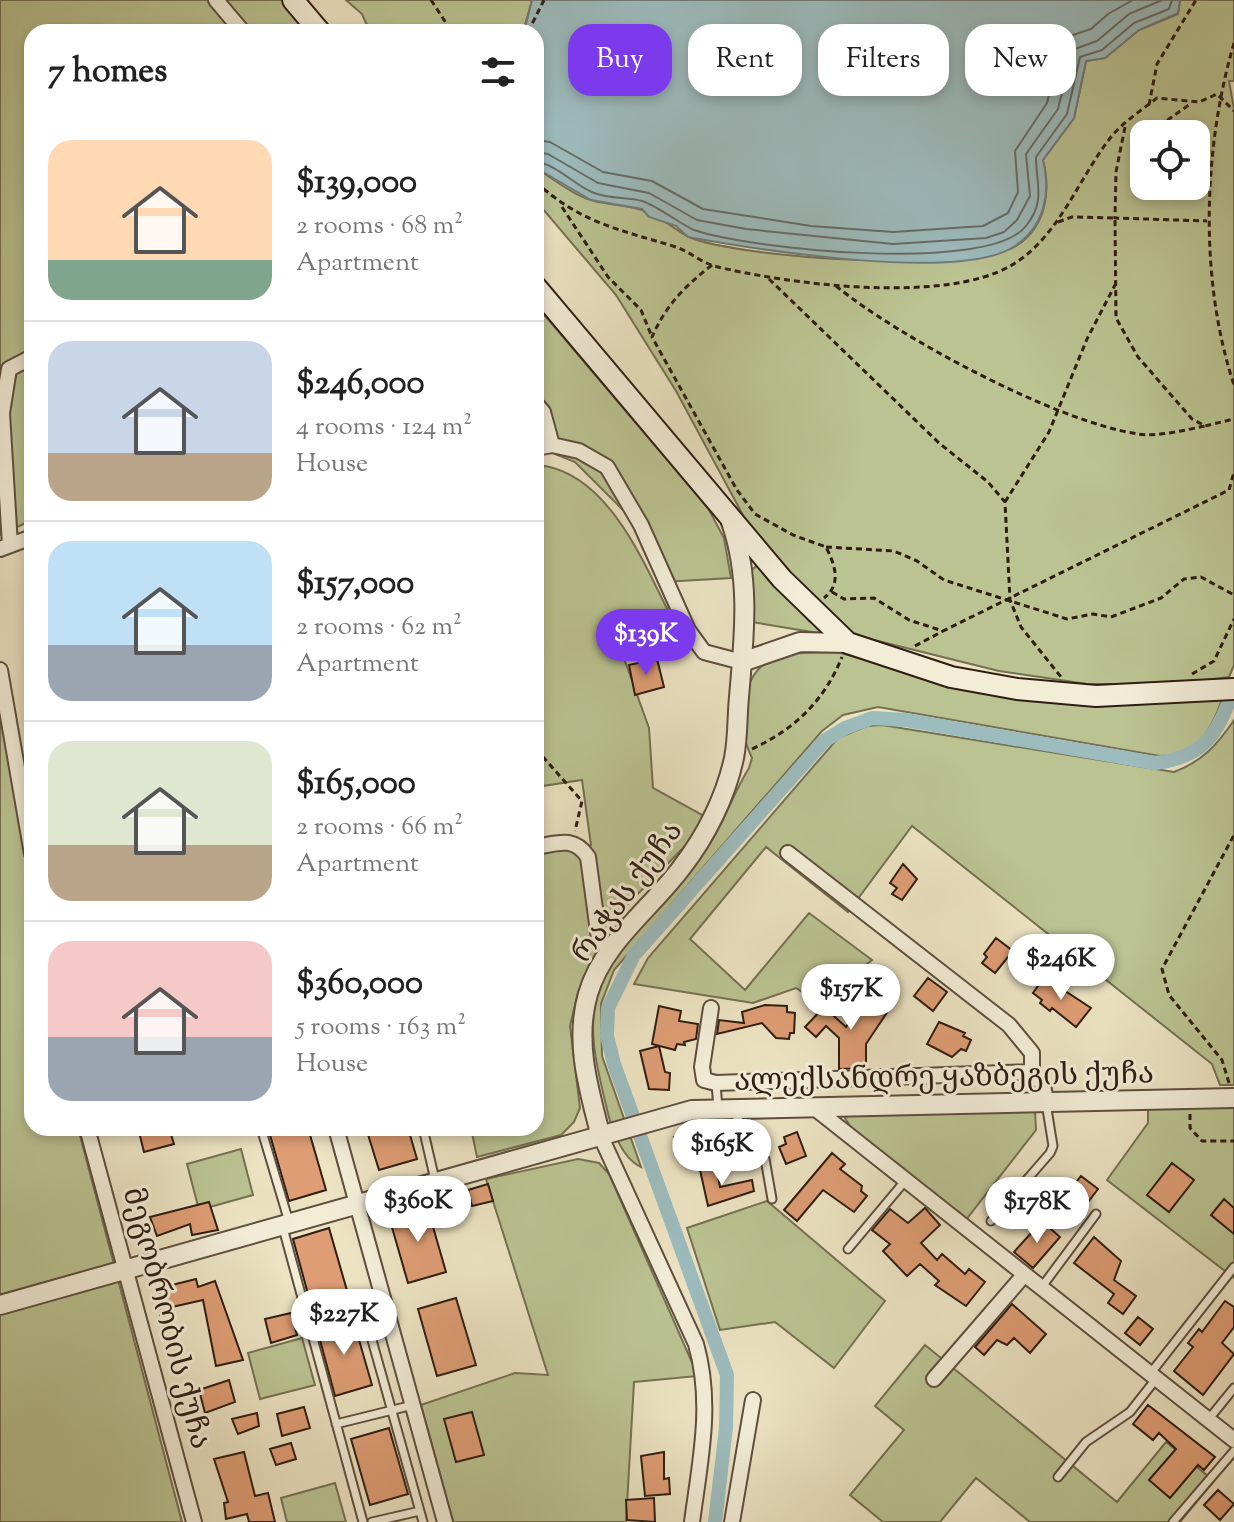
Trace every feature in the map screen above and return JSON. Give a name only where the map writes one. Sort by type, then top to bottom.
[{"type":"main road","points":[[293,0],[313,24]]},
{"type":"main road","points":[[544,296],[728,515],[811,609],[848,643],[951,677],[1073,695],[1234,689]]},
{"type":"street","points":[[216,0],[236,24]]},
{"type":"street","points":[[24,360],[5,368],[2,413],[5,547],[24,540]]},
{"type":"street","points":[[544,416],[552,445]]},
{"type":"street","points":[[544,446],[552,445],[579,451],[607,467],[641,525],[688,630],[704,652],[742,662],[800,642],[848,643]]},
{"type":"street","name":"რაჭას ქუჩა","points":[[692,1522],[706,1409],[705,1376],[696,1344],[608,1136],[583,1053],[582,1020],[589,991],[610,950],[697,846],[722,797],[734,757],[745,593],[742,553],[728,515]]},
{"type":"street","points":[[0,670],[24,808]]},
{"type":"street","points":[[544,846],[573,842],[588,857],[599,939],[610,950]]},
{"type":"street","points":[[788,853],[1009,1025],[1032,1053],[1032,1072],[1043,1085],[1046,1101]]},
{"type":"street","points":[[711,1008],[702,1067],[704,1080],[716,1083],[1032,1072]]},
{"type":"street","name":"ალექსანდრე ყაზბეგის ქუჩა","points":[[0,1305],[128,1272],[692,1110],[1233,1098]]},
{"type":"street","points":[[812,1106],[1234,1440]]},
{"type":"street","name":"მეგობრობის ქუჩა","points":[[89,1136],[194,1522]]},
{"type":"street","points":[[338,1136],[445,1522]]},
{"type":"street","points":[[934,1379],[1024,1275]]},
{"type":"street","points":[[732,1522],[753,1400]]},
{"type":"lane","points":[[716,1083],[724,1108],[765,1159],[772,1199]]},
{"type":"lane","points":[[991,1221],[1050,1153],[1053,1146],[1046,1101]]},
{"type":"lane","points":[[263,1136],[363,1522]]},
{"type":"lane","points":[[425,1136],[436,1183]]},
{"type":"lane","points":[[848,1249],[905,1181]]},
{"type":"lane","points":[[1041,1288],[1096,1214]]},
{"type":"lane","points":[[1058,1477],[1086,1442],[1130,1412],[1234,1267]]},
{"type":"lane","points":[[309,1322],[384,1304]]},
{"type":"lane","points":[[363,1308],[423,1522]]},
{"type":"lane","points":[[1208,1420],[1234,1388]]},
{"type":"lane","points":[[336,1424],[413,1405]]},
{"type":"lane","points":[[1173,1522],[1234,1451]]},
{"type":"lane","points":[[372,1522],[420,1511]]},
{"type":"path","points":[[431,0],[447,24]]},
{"type":"path","points":[[532,24],[544,0]]},
{"type":"path","points":[[1149,105],[1157,64],[1196,0]]},
{"type":"path","points":[[1234,43],[1222,96],[1207,221],[1225,358],[1234,385]]},
{"type":"path","points":[[1167,120],[1192,102],[1217,94],[1234,111]]},
{"type":"path","points":[[544,189],[560,204],[596,224],[686,251],[712,265],[741,269],[769,279],[836,286],[965,280],[1011,266],[1058,222],[1089,168],[1125,124],[1157,98],[1192,102]]},
{"type":"path","points":[[1125,124],[1116,172],[1116,318],[1138,357],[1157,375],[1170,398],[1192,419],[1205,426]]},
{"type":"path","points":[[560,204],[608,277],[641,310],[652,337],[737,490],[755,514],[793,535],[826,547],[894,551],[917,561],[944,580],[1067,619],[1093,614],[1111,617],[1161,598],[1184,579],[1201,577],[1234,595]]},
{"type":"path","points":[[1058,222],[1072,217],[1207,221]]},
{"type":"path","points":[[652,337],[664,311],[678,294],[712,265]]},
{"type":"path","points":[[769,279],[939,443],[988,482],[1005,502]]},
{"type":"path","points":[[1073,695],[1042,649],[1021,627],[1010,600],[1005,502],[1060,409],[1087,339],[1116,283]]},
{"type":"path","points":[[836,286],[871,315],[1011,389],[1060,409],[1140,435],[1234,419]]},
{"type":"path","points":[[1234,472],[1234,497]]},
{"type":"path","points":[[891,659],[1232,490]]},
{"type":"path","points":[[811,609],[832,592],[836,574],[826,547]]},
{"type":"path","points":[[832,592],[844,599],[874,598],[909,620],[943,631]]},
{"type":"path","points":[[1176,693],[1195,671],[1214,661],[1234,619]]},
{"type":"path","points":[[734,757],[777,738],[802,719],[831,683],[848,643]]},
{"type":"path","points":[[544,758],[582,801],[573,842]]},
{"type":"path","points":[[1233,1098],[1222,1060],[1169,995],[1162,969],[1234,835]]},
{"type":"path","points":[[1191,1098],[1190,1128],[1195,1135],[1202,1141],[1234,1141]]},
{"type":"green space","points":[[0,0],[209,0],[229,24],[24,24],[24,524],[0,535]]},
{"type":"green space","points":[[222,0],[282,0],[302,24],[242,24]]},
{"type":"green space","points":[[346,0],[532,0],[525,24],[366,24],[362,14]]},
{"type":"green space","points":[[1180,0],[1234,0],[1234,81],[1229,81],[1234,109],[1234,665],[1229,677],[1173,684],[1087,684],[999,671],[846,633],[775,558],[744,517],[676,391],[616,295],[544,210],[544,173],[587,199],[649,212],[689,237],[715,245],[854,260],[906,261],[991,255],[1016,246],[1040,219],[1046,196],[1043,160],[1074,118],[1086,61],[1105,58],[1139,30],[1178,14]]},
{"type":"green space","points":[[544,314],[708,508],[724,538],[731,578],[663,582],[638,525],[575,462],[555,454],[553,431],[544,414]]},
{"type":"green space","points":[[544,466],[569,474],[590,488],[608,507],[625,529],[675,625],[617,639],[649,728],[653,788],[706,817],[689,842],[612,920],[578,992],[570,1026],[580,1108],[574,1122],[561,1135],[477,1157],[473,1136],[544,1136],[544,853],[591,845],[582,780],[544,786]]},
{"type":"green space","points":[[756,566],[761,567],[809,621],[825,630],[824,634],[752,622],[752,570]]},
{"type":"green space","points":[[837,652],[964,687],[1222,699],[1213,722],[1201,739],[1184,751],[1160,756],[878,707],[843,715],[822,731],[614,970],[601,1004],[602,1056],[641,1167],[622,1149],[608,1113],[593,1037],[597,996],[628,941],[710,844],[749,768],[752,758],[744,737],[745,704],[755,673],[776,658],[790,654]]},
{"type":"green space","points":[[0,705],[24,842],[24,1136],[80,1136],[182,1522],[0,1522]]},
{"type":"green space","points":[[1234,720],[1234,1085],[1220,1085],[1212,1064],[912,826],[848,912],[766,847],[690,939],[745,990],[809,913],[872,960],[819,1003],[796,988],[753,1003],[634,984],[648,958],[838,738],[867,726],[882,725],[1174,772],[1208,751]]},
{"type":"green space","points":[[1234,1106],[1234,1278],[1107,1180],[1148,1123],[1148,1109]]},
{"type":"green space","points":[[1035,1110],[1036,1130],[965,1221],[853,1131],[845,1118],[848,1113]]},
{"type":"green space","points":[[241,1149],[253,1195],[199,1210],[187,1164]]},
{"type":"green space","points":[[578,1159],[599,1163],[609,1174],[698,1376],[634,1382],[626,1522],[453,1522],[421,1405],[515,1373],[548,1375],[486,1179]]},
{"type":"green space","points":[[767,1201],[885,1301],[834,1368],[775,1322],[720,1330],[687,1228]]},
{"type":"green space","points":[[302,1338],[315,1385],[260,1399],[248,1353]]},
{"type":"green space","points":[[925,1345],[1117,1502],[1166,1442],[1214,1481],[1180,1522],[1030,1522],[976,1478],[940,1522],[883,1522],[850,1495],[904,1430],[875,1406]]},
{"type":"green space","points":[[335,1483],[346,1522],[287,1522],[281,1498]]},
{"type":"water","points":[[532,0],[1180,0],[1178,13],[1139,30],[1105,58],[1086,61],[1074,118],[1043,160],[1046,196],[1033,229],[1015,246],[988,257],[950,262],[856,260],[688,237],[676,226],[649,217],[642,209],[591,200],[544,173],[544,24],[526,24]]},
{"type":"building","points":[[657,659],[664,687],[635,695],[629,665]]},
{"type":"building","points":[[903,864],[917,879],[902,900],[892,894],[897,888],[890,883]]},
{"type":"building","points":[[996,938],[1013,951],[995,973],[982,963],[987,957],[984,954]]},
{"type":"building","points":[[1044,977],[1091,1008],[1076,1027],[1052,1008],[1050,1011],[1033,993]]},
{"type":"building","points":[[928,978],[947,992],[933,1011],[914,996]]},
{"type":"building","points":[[867,997],[888,1011],[866,1044],[866,1068],[839,1069],[839,1038],[826,1026],[816,1037],[805,1027],[824,1007],[846,1027]]},
{"type":"building","points":[[765,1005],[787,1006],[787,1012],[795,1013],[794,1033],[790,1033],[789,1039],[776,1038],[762,1023],[717,1034],[719,1020],[744,1023],[742,1012]]},
{"type":"building","points":[[659,1006],[681,1011],[679,1021],[698,1024],[696,1039],[684,1042],[685,1045],[677,1044],[675,1050],[652,1044]]},
{"type":"building","points":[[939,1022],[965,1033],[963,1036],[971,1040],[966,1051],[961,1049],[952,1057],[927,1044]]},
{"type":"building","points":[[659,1046],[665,1072],[670,1073],[669,1090],[649,1089],[640,1051]]},
{"type":"building","points":[[696,1131],[702,1154],[680,1160],[674,1137]]},
{"type":"building","points":[[797,1132],[806,1156],[786,1164],[779,1147],[786,1144],[784,1137]]},
{"type":"building","points":[[140,1136],[172,1136],[174,1144],[144,1152]]},
{"type":"building","points":[[270,1136],[310,1136],[326,1190],[289,1201]]},
{"type":"building","points":[[368,1136],[410,1136],[417,1159],[379,1170]]},
{"type":"building","points":[[832,1153],[845,1164],[840,1169],[862,1186],[861,1191],[867,1196],[854,1212],[823,1190],[797,1221],[784,1210]]},
{"type":"building","points":[[1172,1163],[1194,1180],[1169,1212],[1147,1195]]},
{"type":"building","points":[[716,1166],[720,1187],[752,1180],[754,1191],[708,1206],[700,1170]]},
{"type":"building","points":[[1081,1176],[1098,1189],[1085,1206],[1068,1193]]},
{"type":"building","points":[[488,1184],[493,1201],[472,1206],[468,1190]]},
{"type":"building","points":[[1224,1199],[1234,1208],[1234,1234],[1211,1215]]},
{"type":"building","points":[[209,1202],[218,1230],[192,1235],[190,1224],[157,1236],[150,1217]]},
{"type":"building","points":[[427,1206],[446,1272],[408,1283],[389,1217]]},
{"type":"building","points":[[925,1208],[940,1225],[921,1243],[937,1260],[942,1254],[965,1274],[969,1269],[985,1282],[966,1306],[935,1285],[939,1281],[920,1264],[907,1276],[883,1251],[890,1244],[872,1230],[890,1209],[908,1223]]},
{"type":"building","points":[[1042,1221],[1060,1237],[1033,1268],[1014,1252]]},
{"type":"building","points":[[329,1228],[348,1294],[311,1305],[293,1239]]},
{"type":"building","points":[[1094,1237],[1121,1261],[1114,1280],[1136,1296],[1123,1314],[1108,1303],[1114,1294],[1074,1263]]},
{"type":"building","points":[[160,1277],[164,1277],[169,1295],[168,1286],[196,1279],[198,1287],[215,1281],[243,1360],[216,1366],[203,1300],[172,1307],[173,1312],[160,1315]]},
{"type":"building","points":[[456,1298],[476,1365],[437,1376],[418,1309]]},
{"type":"building","points":[[1225,1301],[1234,1307],[1234,1327],[1222,1343],[1234,1354],[1203,1395],[1174,1371],[1193,1347],[1188,1343],[1199,1329],[1202,1332]]},
{"type":"building","points":[[1012,1304],[1046,1334],[1030,1353],[1014,1338],[1007,1345],[997,1340],[984,1355],[975,1347]]},
{"type":"building","points":[[291,1313],[297,1335],[271,1343],[265,1319]]},
{"type":"building","points":[[1138,1317],[1153,1329],[1140,1345],[1125,1333]]},
{"type":"building","points":[[353,1319],[372,1385],[335,1396],[317,1329]]},
{"type":"building","points":[[229,1380],[235,1402],[205,1413],[199,1390]]},
{"type":"building","points":[[1148,1405],[1215,1457],[1204,1470],[1198,1465],[1170,1498],[1149,1480],[1176,1449],[1159,1433],[1153,1440],[1133,1424]]},
{"type":"building","points":[[304,1407],[310,1428],[282,1436],[277,1414]]},
{"type":"building","points":[[472,1412],[484,1455],[456,1462],[444,1419]]},
{"type":"building","points":[[257,1413],[259,1426],[238,1434],[232,1419]]},
{"type":"building","points":[[389,1428],[408,1494],[370,1505],[351,1439]]},
{"type":"building","points":[[291,1443],[296,1459],[276,1465],[270,1449]]},
{"type":"building","points":[[244,1452],[255,1496],[268,1493],[275,1522],[249,1522],[247,1514],[226,1519],[224,1503],[228,1502],[214,1459]]},
{"type":"building","points":[[664,1452],[664,1479],[669,1478],[670,1494],[645,1496],[641,1456]]},
{"type":"building","points":[[1218,1490],[1234,1504],[1220,1520],[1204,1505]]},
{"type":"building","points":[[654,1498],[655,1522],[627,1520],[626,1500]]},
{"type":"waterway","points":[[715,1522],[726,1428],[727,1375],[614,1064],[607,1036],[608,1008],[634,955],[824,741],[845,728],[872,718],[906,720],[1155,763],[1172,760],[1198,749],[1215,730],[1234,689]]}]
